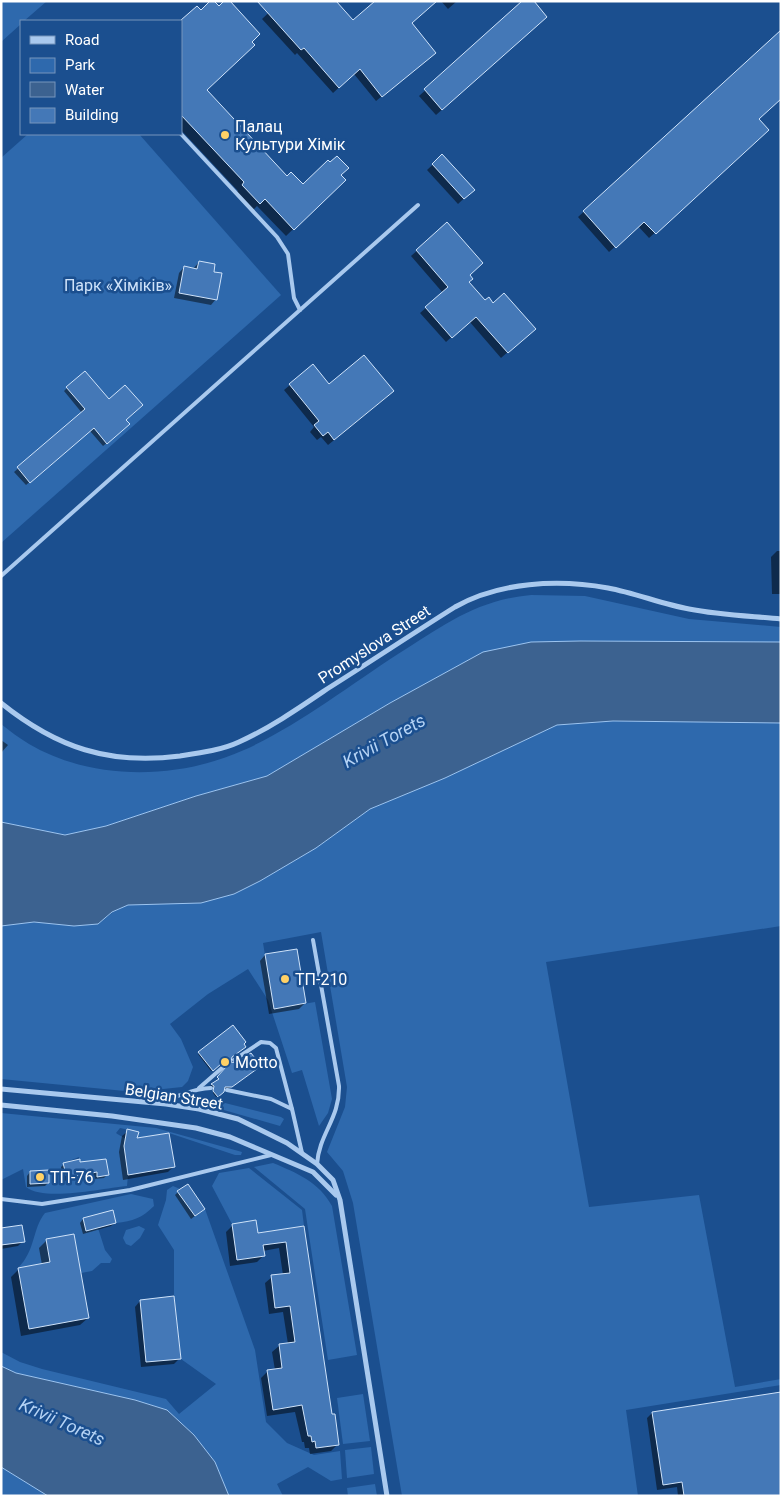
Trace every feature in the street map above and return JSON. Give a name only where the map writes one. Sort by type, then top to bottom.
[{"type":"street","name":"Promyslova Street","points":[[1,703],[39,731],[78,749],[122,758],[162,758],[194,754],[238,743],[280,720],[454,607],[471,598],[491,591],[560,584],[608,588],[691,610],[781,619]]},
{"type":"street","name":"Belgian Street","points":[[1,1089],[151,1102],[199,1109],[238,1119],[287,1143],[317,1164],[333,1180],[340,1200],[387,1496]]},
{"type":"street","name":"Belgian Street","points":[[1,1105],[112,1116],[196,1128],[230,1138],[313,1172],[340,1200]]},
{"type":"lane","points":[[182,135],[277,237],[288,254],[294,298],[300,310]]},
{"type":"lane","points":[[1,576],[418,204]]},
{"type":"lane","points":[[314,940],[340,1100],[335,1116],[320,1145],[317,1164]]},
{"type":"lane","points":[[234,1060],[261,1042],[270,1043],[276,1048],[302,1153]]},
{"type":"lane","points":[[151,1102],[170,1100],[199,1088],[222,1068]]},
{"type":"lane","points":[[199,1088],[211,1088]]},
{"type":"lane","points":[[227,1090],[271,1099],[283,1103],[292,1110]]},
{"type":"lane","points":[[1,1199],[42,1204],[130,1190],[271,1154]]},
{"type":"green space","points":[[1,1],[47,1],[25,20],[20,20],[20,25],[1,42]]},
{"type":"green space","name":"Парк «Хіміків»","points":[[27,135],[140,135],[281,295],[1,543],[1,158]]},
{"type":"green space","points":[[531,595],[585,596],[689,619],[781,627],[781,642],[580,641],[390,703],[267,776],[196,796],[106,826],[65,835],[1,822],[1,724],[29,744],[54,756],[80,765],[107,770],[135,772],[164,771],[191,767],[218,760],[264,741],[445,624],[493,602]]},
{"type":"green space","points":[[613,721],[781,723],[781,926],[546,962],[589,1207],[699,1195],[735,1387],[781,1379],[781,1385],[626,1410],[638,1496],[402,1496],[353,1203],[343,1171],[327,1152],[345,1107],[347,1087],[321,932],[263,943],[274,1009],[315,1002],[332,1099],[328,1113],[319,1126],[302,1070],[292,1073],[268,1000],[248,969],[208,994],[170,1024],[181,1039],[193,1067],[188,1081],[182,1087],[135,1092],[1,1079],[1,926],[34,922],[74,926],[98,924],[113,912],[128,905],[234,894],[316,848],[370,809],[445,778],[557,725]]},
{"type":"green space","points":[[209,1099],[284,1119],[280,1126],[196,1102]]},
{"type":"green space","points":[[1,1113],[156,1128],[242,1152],[241,1155],[235,1155],[169,1133],[137,1138],[139,1152],[125,1154],[128,1175],[127,1186],[75,1193],[46,1193],[26,1187],[23,1169],[1,1180]],"holes":[[[120,1128],[138,1132],[136,1145],[116,1133]],[[79,1157],[83,1175],[67,1179],[64,1163]],[[106,1159],[109,1175],[97,1177],[95,1160]],[[49,1170],[49,1183],[30,1184],[30,1171]]]},
{"type":"green space","points":[[273,1163],[314,1184],[332,1206],[357,1355],[328,1360],[305,1209],[254,1167]]},
{"type":"green space","points":[[249,1168],[302,1210],[304,1226],[284,1229],[286,1242],[276,1243],[274,1230],[258,1233],[256,1220],[232,1224],[212,1186],[219,1173]]},
{"type":"green space","points":[[173,1186],[180,1189],[177,1191],[195,1216],[205,1209],[255,1350],[266,1422],[287,1443],[314,1455],[340,1451],[342,1479],[331,1481],[308,1467],[277,1484],[283,1496],[229,1496],[215,1462],[194,1435],[167,1410],[135,1400],[16,1373],[1,1366],[1,1352],[20,1362],[42,1369],[166,1399],[179,1414],[216,1384],[181,1359],[174,1296],[174,1250],[158,1225],[166,1200],[167,1190]]},
{"type":"green space","points":[[131,1194],[153,1199],[154,1206],[141,1216],[122,1222],[116,1223],[113,1211],[83,1218],[86,1231],[98,1228],[105,1250],[112,1259],[110,1263],[101,1263],[92,1271],[81,1273],[74,1234],[46,1239],[50,1262],[18,1268],[28,1254],[45,1213]]},
{"type":"green space","points":[[139,1226],[145,1229],[140,1238],[131,1246],[126,1244],[123,1238],[126,1230]]},
{"type":"green space","points":[[363,1394],[370,1441],[343,1444],[337,1398]]},
{"type":"green space","points":[[371,1447],[374,1474],[347,1478],[345,1450]]},
{"type":"green space","points":[[1,1467],[48,1496],[1,1496]]},
{"type":"green space","points":[[375,1484],[377,1496],[348,1496],[347,1488]]},
{"type":"water","name":"Krivii Torets","points":[[531,642],[781,642],[781,723],[613,721],[557,725],[445,778],[370,809],[316,848],[234,894],[201,903],[128,905],[112,912],[98,924],[74,926],[34,922],[1,926],[1,822],[65,835],[106,826],[196,796],[267,776],[390,703],[483,652]]},
{"type":"water","name":"Krivii Torets","points":[[1,1366],[16,1373],[135,1400],[167,1410],[194,1435],[215,1462],[229,1496],[48,1496],[1,1467]]},
{"type":"building","name":"Палац Культури Хімік","points":[[210,1],[214,1],[219,6],[224,1],[230,1],[260,34],[252,42],[255,45],[207,90],[287,176],[291,172],[303,184],[328,160],[330,162],[337,156],[349,168],[341,175],[346,180],[294,230],[265,199],[260,204],[242,185],[244,182],[182,116],[181,20],[197,6],[201,10]]},
{"type":"building","points":[[257,1],[336,1],[353,20],[375,1],[437,1],[412,23],[436,53],[382,97],[360,69],[339,88],[304,48],[301,50]]},
{"type":"building","points":[[522,1],[534,1],[547,17],[442,110],[424,89]]},
{"type":"building","points":[[781,30],[781,99],[759,119],[769,130],[656,234],[644,222],[616,248],[583,211]]},
{"type":"building","points":[[442,154],[475,190],[464,199],[432,164]]},
{"type":"building","points":[[447,222],[483,263],[470,275],[473,279],[469,282],[485,300],[489,297],[493,303],[504,293],[536,329],[508,353],[476,317],[452,338],[425,307],[448,287],[416,250]]},
{"type":"building","points":[[199,261],[215,264],[214,272],[222,273],[217,300],[179,293],[184,266],[197,269]]},
{"type":"building","points":[[364,355],[394,391],[334,440],[328,432],[323,436],[314,425],[319,421],[289,384],[313,364],[329,384]]},
{"type":"building","points":[[85,371],[109,399],[125,385],[143,405],[126,420],[130,424],[107,444],[94,428],[30,483],[17,467],[85,409],[66,387]]},
{"type":"building","name":"ТП-210","points":[[297,949],[306,1003],[274,1009],[265,954]]},
{"type":"building","points":[[233,1025],[246,1042],[244,1044],[246,1047],[232,1057],[231,1062],[236,1063],[251,1053],[261,1066],[232,1087],[225,1087],[224,1092],[218,1097],[213,1091],[214,1086],[211,1084],[219,1079],[217,1077],[226,1067],[221,1064],[213,1071],[198,1052]]},
{"type":"building","points":[[127,1129],[139,1132],[137,1138],[169,1133],[175,1167],[128,1175],[124,1146]]},
{"type":"building","points":[[80,1159],[80,1162],[106,1159],[109,1175],[97,1177],[97,1172],[67,1178],[63,1163]]},
{"type":"building","name":"ТП-76","points":[[49,1170],[49,1183],[30,1184],[30,1171]]},
{"type":"building","points":[[188,1184],[205,1209],[195,1216],[177,1191]]},
{"type":"building","points":[[113,1210],[116,1223],[86,1231],[83,1218]]},
{"type":"building","points":[[256,1220],[258,1233],[304,1226],[332,1414],[335,1414],[339,1445],[316,1448],[315,1441],[312,1442],[311,1436],[308,1436],[302,1405],[273,1410],[267,1370],[282,1368],[279,1344],[295,1342],[290,1306],[275,1308],[271,1275],[290,1273],[286,1242],[263,1245],[265,1256],[237,1260],[232,1224]]},
{"type":"building","points":[[22,1225],[25,1242],[1,1245],[1,1228]]},
{"type":"building","points":[[74,1234],[89,1318],[29,1329],[18,1268],[50,1262],[46,1239]]},
{"type":"building","points":[[174,1296],[181,1359],[146,1362],[140,1300]]},
{"type":"building","points":[[781,1392],[781,1496],[684,1496],[682,1482],[663,1485],[652,1412]]},
{"type":"place","name":"Палац Культури Хімік","points":[[225,135]]},
{"type":"place","name":"ТП-210","points":[[285,979]]},
{"type":"place","name":"Motto","points":[[225,1062]]},
{"type":"place","name":"ТП-76","points":[[40,1177]]}]
